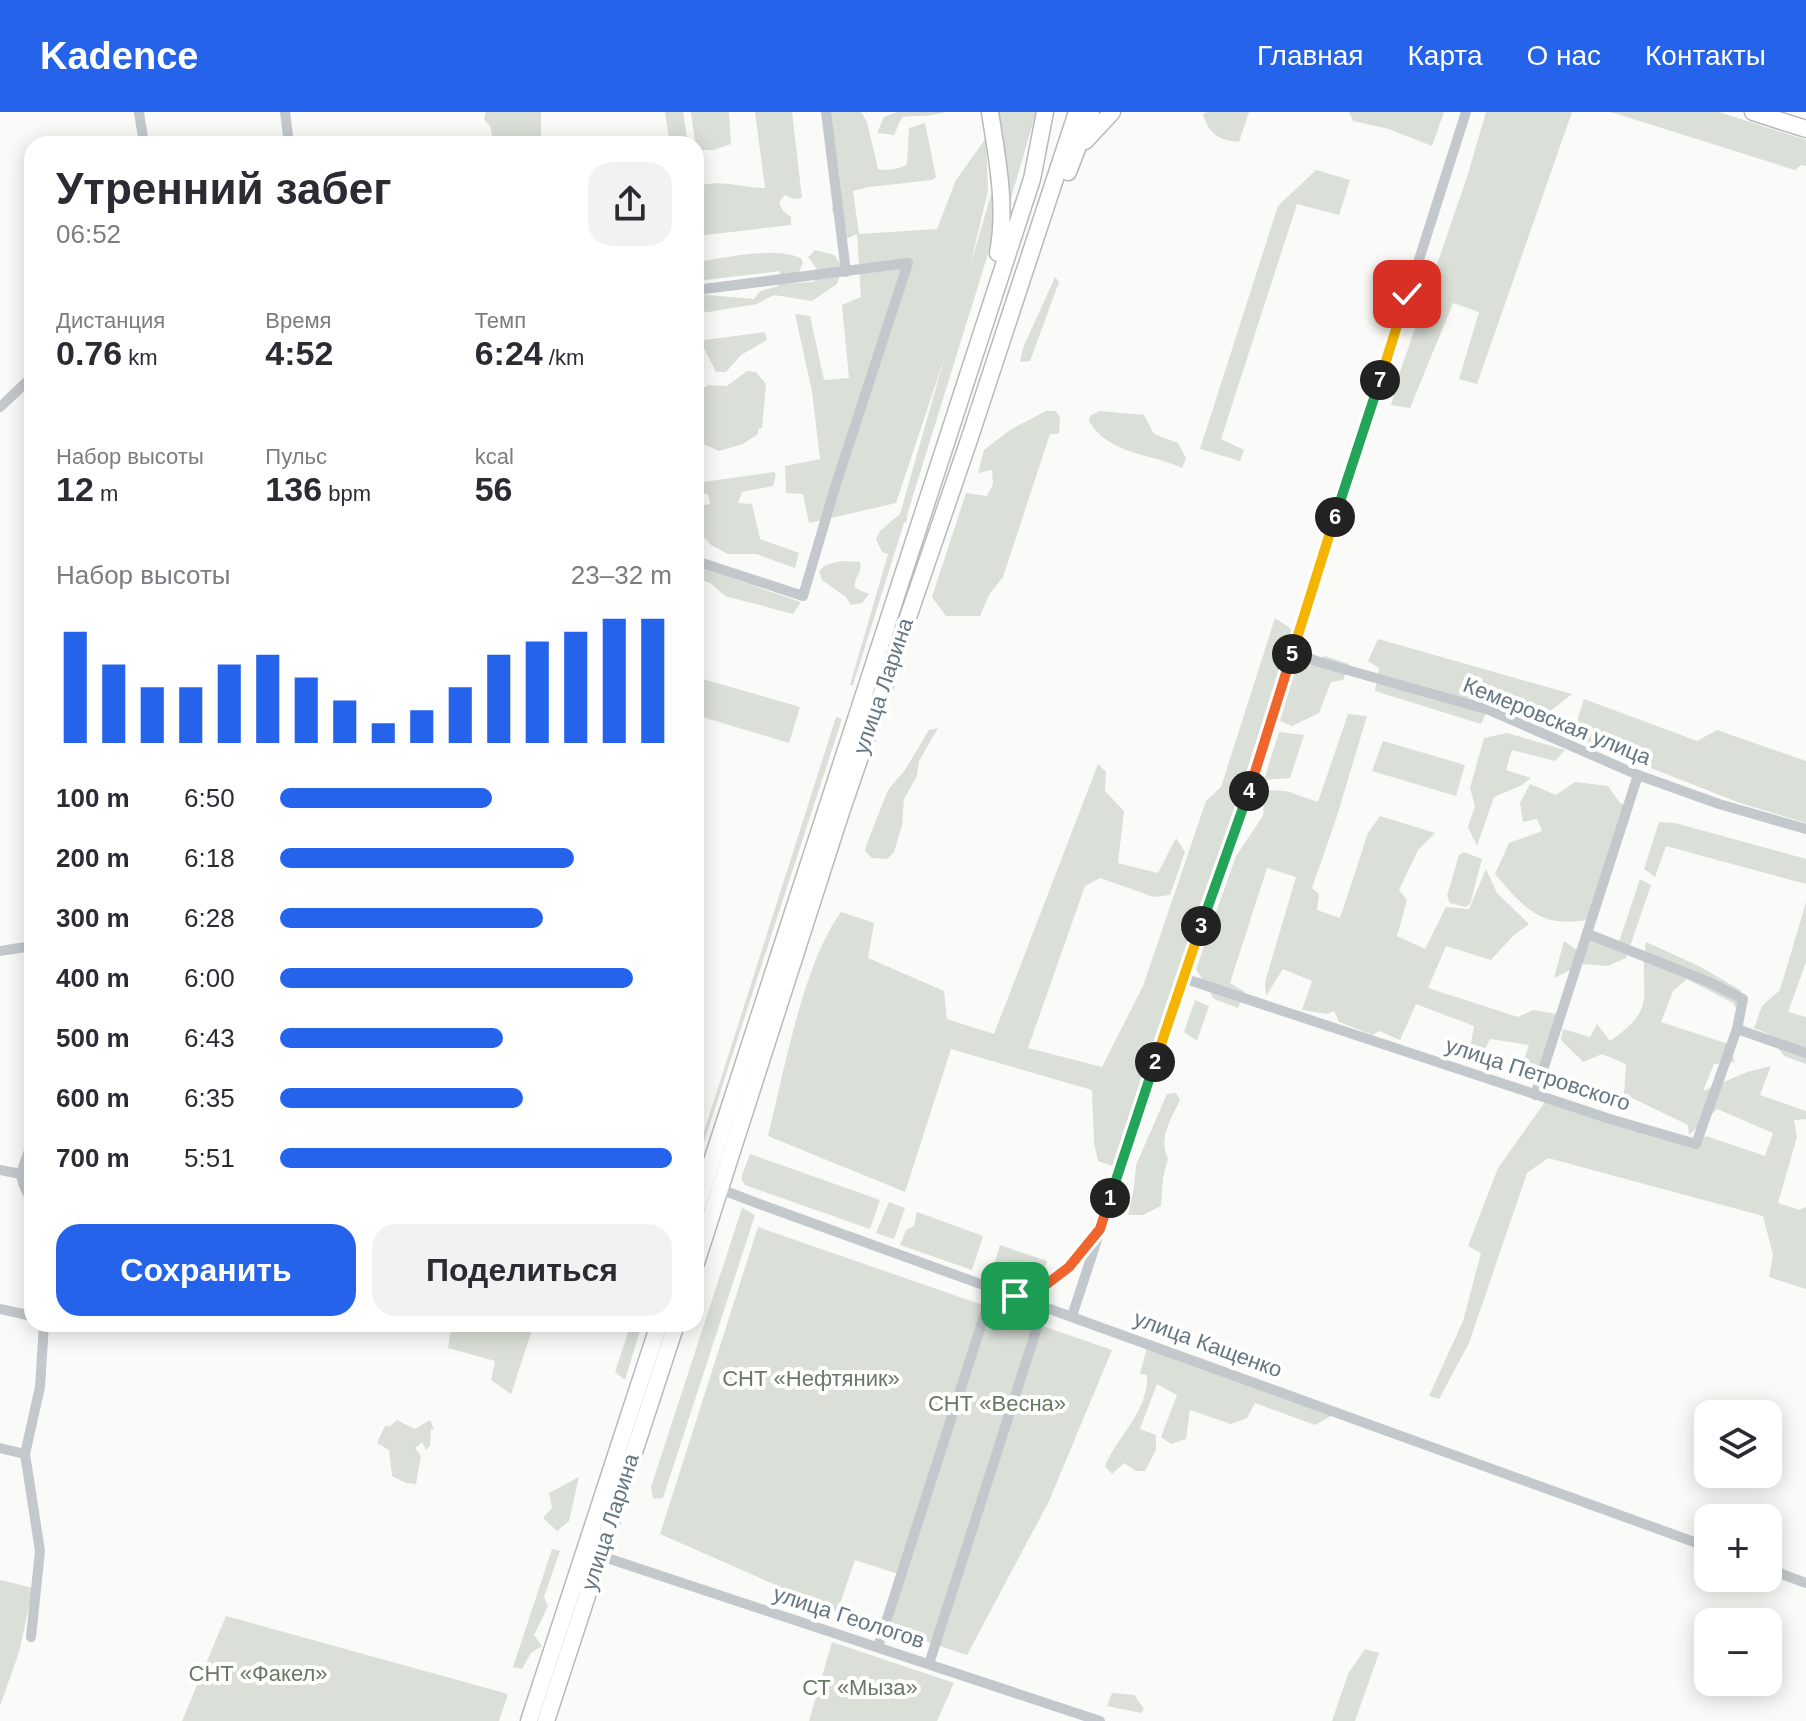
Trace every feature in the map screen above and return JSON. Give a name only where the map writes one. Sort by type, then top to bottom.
[{"type":"main road","points":[[987,313],[1002,235],[990,112]]},
{"type":"main road","points":[[1032,179],[1045,112]]},
{"type":"main road","points":[[987,313],[1055,112]]},
{"type":"main road","name":"улица Ларина","points":[[707,1182],[841,812],[1014,307],[1077,112]]},
{"type":"main road","points":[[1014,307],[1091,112]]},
{"type":"main road","points":[[1072,163],[1088,136],[1112,112]]},
{"type":"main road","points":[[1753,112],[1806,129]]},
{"type":"main road","name":"улица Ларина","points":[[704,1204],[707,1182],[987,313]]},
{"type":"main road","name":"улица Ларина","points":[[546,1721],[657,1332]]},
{"type":"main road","name":"улица Ларина","points":[[529,1721],[673,1332]]},
{"type":"street","points":[[139,112],[143,136]]},
{"type":"street","points":[[285,112],[288,136]]},
{"type":"street","points":[[826,112],[846,272]]},
{"type":"street","points":[[1072,1316],[1183,978],[1245,806],[1466,112]]},
{"type":"street","points":[[704,289],[908,263],[803,596],[704,564]]},
{"type":"street","points":[[0,407],[24,384]]},
{"type":"street","name":"Кемеровская улица","points":[[1292,652],[1489,710],[1638,775],[1719,804],[1806,829]]},
{"type":"street","points":[[1535,1095],[1638,775]]},
{"type":"street","points":[[1588,934],[1709,982],[1743,999],[1737,1029],[1806,1053]]},
{"type":"street","points":[[0,951],[24,947]]},
{"type":"street","name":"улица Петровского","points":[[1183,978],[1535,1095],[1696,1144],[1737,1029]]},
{"type":"street","points":[[24,1163],[20,1174],[24,1188]]},
{"type":"street","points":[[0,1170],[20,1174]]},
{"type":"street","name":"улица Кащенко","points":[[707,1182],[1694,1542]]},
{"type":"street","points":[[1015,1296],[1043,1287],[1069,1267],[1100,1229]]},
{"type":"street","points":[[878,1647],[993,1288]]},
{"type":"street","points":[[929,1664],[1044,1306]]},
{"type":"street","points":[[0,1309],[24,1314]]},
{"type":"street","points":[[31,1637],[40,1551],[25,1454],[40,1387],[43,1332]]},
{"type":"street","points":[[0,1448],[25,1454]]},
{"type":"street","name":"улица Геологов","points":[[592,1554],[1100,1721]]},
{"type":"street","points":[[1782,1574],[1806,1583]]},
{"type":"green space","points":[[486,112],[541,112],[541,136],[492,136],[484,119]]},
{"type":"green space","points":[[665,112],[683,112],[687,136],[669,136]]},
{"type":"green space","points":[[691,112],[729,112],[731,144],[704,150],[704,136],[694,136]]},
{"type":"green space","points":[[755,112],[792,112],[802,198],[793,199],[785,195],[779,202],[783,211],[791,217],[791,225],[704,235],[704,184],[722,183],[765,188]]},
{"type":"green space","points":[[829,112],[861,112],[867,122],[878,169],[881,170],[907,164],[909,128],[925,123],[936,177],[853,191],[859,234],[937,229],[956,180],[986,138],[988,191],[970,266],[993,188],[996,228],[907,521],[853,685],[850,685],[888,554],[882,552],[876,539],[880,531],[900,514],[945,356],[896,503],[809,523],[803,494],[786,493],[785,466],[820,459],[812,391],[795,314],[810,316],[824,380],[849,378],[842,305],[861,297],[857,234],[846,239],[832,210],[839,180]]},
{"type":"green space","points":[[897,112],[945,112],[902,117],[894,135],[877,133],[884,117]]},
{"type":"green space","points":[[995,112],[1036,112],[1008,209]]},
{"type":"green space","points":[[1249,112],[1239,142],[1225,140],[1211,131],[1203,114]]},
{"type":"green space","points":[[1349,112],[1444,112],[1432,146],[1389,129],[1353,121]]},
{"type":"green space","points":[[1486,112],[1572,112],[1477,384],[1459,379],[1479,312],[1453,303],[1410,408],[1391,405],[1467,177]]},
{"type":"green space","points":[[1611,112],[1719,112],[1806,140],[1806,166],[1801,165],[1795,170]]},
{"type":"green space","points":[[1316,170],[1350,180],[1339,215],[1297,204],[1221,439],[1244,450],[1240,461],[1200,449],[1278,206]]},
{"type":"green space","points":[[815,250],[834,255],[843,267],[837,284],[812,301],[774,295],[757,304],[704,312],[704,295],[754,299],[760,291],[778,286],[780,271],[704,280],[704,261],[749,254],[789,255],[801,258],[803,263],[794,283],[814,282],[817,269],[808,257]]},
{"type":"green space","points":[[1055,277],[1059,282],[1030,361],[1020,362],[1023,348]]},
{"type":"green space","points":[[765,332],[767,340],[741,355],[726,372],[716,372],[704,348],[704,340]]},
{"type":"green space","points":[[747,371],[756,372],[766,384],[762,428],[743,444],[719,451],[704,444],[704,388],[708,385],[727,386]]},
{"type":"green space","points":[[1046,411],[1056,411],[1060,418],[1059,434],[1050,434],[1003,577],[989,595],[980,616],[946,616],[932,597],[966,493],[987,496],[993,484],[992,470],[978,473],[984,450],[1010,430]]},
{"type":"green space","points":[[1099,411],[1144,415],[1154,434],[1178,443],[1186,458],[1182,468],[1107,441],[1089,421],[1090,416]]},
{"type":"green space","points":[[774,472],[773,486],[742,492],[738,503],[752,504],[760,539],[799,553],[795,568],[756,554],[728,554],[711,545],[704,538],[704,505],[710,504],[708,494],[704,494],[704,482]]},
{"type":"green space","points":[[841,561],[860,562],[855,588],[869,594],[862,603],[851,605],[846,597],[822,580],[819,571],[826,565]]},
{"type":"green space","points":[[704,569],[801,602],[793,614],[725,596],[704,581]]},
{"type":"green space","points":[[1275,618],[1293,630],[1116,1167],[1098,1161],[1094,1143],[1092,1090],[951,1049],[905,1192],[768,1136],[805,989],[828,934],[841,912],[874,923],[868,958],[944,991],[947,1019],[994,1034],[1098,764],[1106,772],[1105,791],[1124,811],[1118,863],[1158,873],[1176,838],[1185,852],[1170,895],[1154,897],[1100,878],[1085,886],[1028,1048],[1102,1067],[1143,986],[1206,801],[1221,787]]},
{"type":"green space","points":[[1378,639],[1572,694],[1543,717],[1494,696],[1481,724],[1375,691],[1379,668],[1368,661]]},
{"type":"green space","points":[[1325,656],[1349,664],[1343,680],[1331,682],[1319,713],[1292,726],[1280,721],[1296,668]]},
{"type":"green space","points":[[704,679],[800,707],[789,743],[704,717]]},
{"type":"green space","points":[[1584,699],[1697,741],[1717,730],[1806,761],[1806,823],[1740,803],[1582,741],[1578,718]]},
{"type":"green space","points":[[1348,714],[1367,716],[1312,888],[1319,894],[1317,910],[1340,918],[1368,833],[1380,816],[1435,833],[1418,850],[1399,890],[1407,900],[1397,936],[1425,949],[1446,907],[1469,909],[1486,869],[1497,893],[1529,924],[1491,960],[1446,946],[1428,988],[1518,1017],[1533,1010],[1557,1014],[1534,1083],[1518,1077],[1529,1045],[1490,1039],[1481,1057],[1469,1054],[1474,1026],[1416,1004],[1400,1040],[1379,1031],[1373,1035],[1339,1022],[1334,1011],[1327,1014],[1302,1010],[1312,981],[1283,969],[1266,996],[1265,982],[1296,877],[1267,868],[1230,983],[1245,992],[1238,1008],[1214,999],[1196,969],[1236,856],[1263,816],[1265,790],[1286,791],[1318,802]]},
{"type":"green space","points":[[836,717],[842,719],[704,1142],[704,1132]]},
{"type":"green space","points":[[938,728],[919,761],[917,776],[904,799],[902,825],[894,852],[887,859],[872,858],[865,851],[866,846],[888,790],[905,770],[929,730]]},
{"type":"green space","points":[[1279,732],[1304,735],[1290,778],[1264,780]]},
{"type":"green space","points":[[1507,733],[1565,750],[1555,761],[1512,750],[1506,770],[1531,778],[1494,797],[1477,846],[1468,827],[1475,806],[1470,788],[1484,738]]},
{"type":"green space","points":[[1383,741],[1465,765],[1456,796],[1372,771]]},
{"type":"green space","points":[[1575,782],[1608,786],[1620,803],[1633,807],[1597,918],[1564,922],[1551,920],[1528,908],[1495,874],[1509,843],[1542,831],[1537,819],[1523,822],[1520,803],[1530,784],[1556,795]]},
{"type":"green space","points":[[1659,822],[1675,823],[1806,859],[1806,884],[1666,846],[1655,877],[1644,869]]},
{"type":"green space","points":[[1464,852],[1482,859],[1470,904],[1466,907],[1450,903],[1447,896],[1459,855]]},
{"type":"green space","points":[[1640,879],[1651,885],[1626,958],[1608,966],[1583,964],[1554,978],[1564,941],[1575,949],[1598,936],[1619,942]]},
{"type":"green space","points":[[1806,902],[1806,962],[1788,1012],[1806,1017],[1806,1064],[1784,1056],[1768,1034],[1754,1028],[1762,1006],[1780,990]]},
{"type":"green space","points":[[1646,942],[1701,967],[1740,990],[1746,1005],[1737,1010],[1733,1003],[1687,979],[1673,991],[1661,1022],[1728,1044],[1735,1062],[1714,1064],[1703,1091],[1747,1072],[1771,1066],[1760,1095],[1806,1111],[1806,1119],[1794,1120],[1797,1137],[1778,1203],[1799,1210],[1806,1207],[1806,1289],[1769,1277],[1773,1255],[1763,1216],[1548,1158],[1527,1173],[1469,1343],[1439,1399],[1429,1396],[1463,1321],[1481,1253],[1468,1246],[1498,1168],[1545,1102],[1693,1147],[1706,1136],[1765,1156],[1773,1133],[1717,1109],[1689,1135],[1688,1125],[1624,1094],[1626,1064],[1602,1054],[1583,1062],[1561,1040],[1563,1029],[1590,1037],[1597,1024],[1610,1041],[1636,1018],[1644,998]]},
{"type":"green space","points":[[1195,1000],[1209,1006],[1197,1041],[1184,1032]]},
{"type":"green space","points":[[1176,1093],[1180,1100],[1165,1136],[1168,1158],[1161,1206],[1143,1215],[1128,1215],[1136,1165],[1167,1094]]},
{"type":"green space","points":[[750,1154],[880,1200],[870,1229],[745,1185],[741,1178]]},
{"type":"green space","points":[[889,1202],[905,1208],[894,1239],[876,1233]]},
{"type":"green space","points":[[742,1208],[755,1215],[663,1498],[653,1499],[651,1487]]},
{"type":"green space","points":[[917,1212],[983,1236],[972,1270],[900,1245],[906,1230],[914,1226]]},
{"type":"green space","points":[[758,1227],[1112,1350],[1049,1501],[967,1655],[880,1626],[898,1574],[855,1560],[837,1612],[660,1534]]},
{"type":"green space","points":[[1000,1245],[1047,1261],[1043,1271],[1031,1282],[1024,1283],[991,1275]]},
{"type":"green space","points":[[451,1332],[531,1332],[511,1394],[491,1380],[495,1361],[448,1348]]},
{"type":"green space","points":[[628,1332],[640,1332],[625,1380],[615,1372]]},
{"type":"green space","points":[[1147,1347],[1333,1415],[1315,1425],[1255,1403],[1247,1418],[1231,1424],[1190,1410],[1186,1439],[1171,1444],[1161,1437],[1177,1395],[1157,1384],[1140,1429],[1156,1435],[1156,1450],[1145,1471],[1136,1471],[1124,1463],[1112,1474],[1105,1466],[1143,1400],[1147,1375],[1140,1374]]},
{"type":"green space","points":[[397,1420],[415,1429],[430,1420],[434,1429],[431,1429],[430,1446],[426,1450],[422,1442],[415,1448],[421,1456],[416,1484],[392,1476],[389,1450],[377,1443],[385,1426]]},
{"type":"green space","points":[[579,1477],[569,1521],[557,1531],[543,1518],[552,1508],[549,1493]]},
{"type":"green space","points":[[552,1549],[560,1551],[544,1597],[548,1606],[534,1635],[542,1646],[531,1653],[522,1669],[513,1667]]},
{"type":"green space","points":[[0,1580],[33,1588],[19,1652],[0,1706]]},
{"type":"green space","name":"СНТ «Факел»","points":[[226,1616],[508,1694],[499,1721],[182,1721]]},
{"type":"green space","name":"СТ «Мыза»","points":[[832,1642],[954,1683],[937,1721],[809,1721]]},
{"type":"green space","points":[[1365,1649],[1379,1653],[1355,1721],[1332,1721],[1348,1674]]},
{"type":"green space","points":[[1112,1693],[1134,1695],[1144,1709],[1141,1713],[1107,1706]]},
{"type":"route","points":[[1015,1296],[1043,1287],[1069,1267],[1100,1229],[1183,978],[1245,806],[1407,294]]},
{"type":"park label","name":"СНТ «Нефтяник»","points":[[811,1378]]},
{"type":"park label","name":"СНТ «Весна»","points":[[997,1403]]}]
